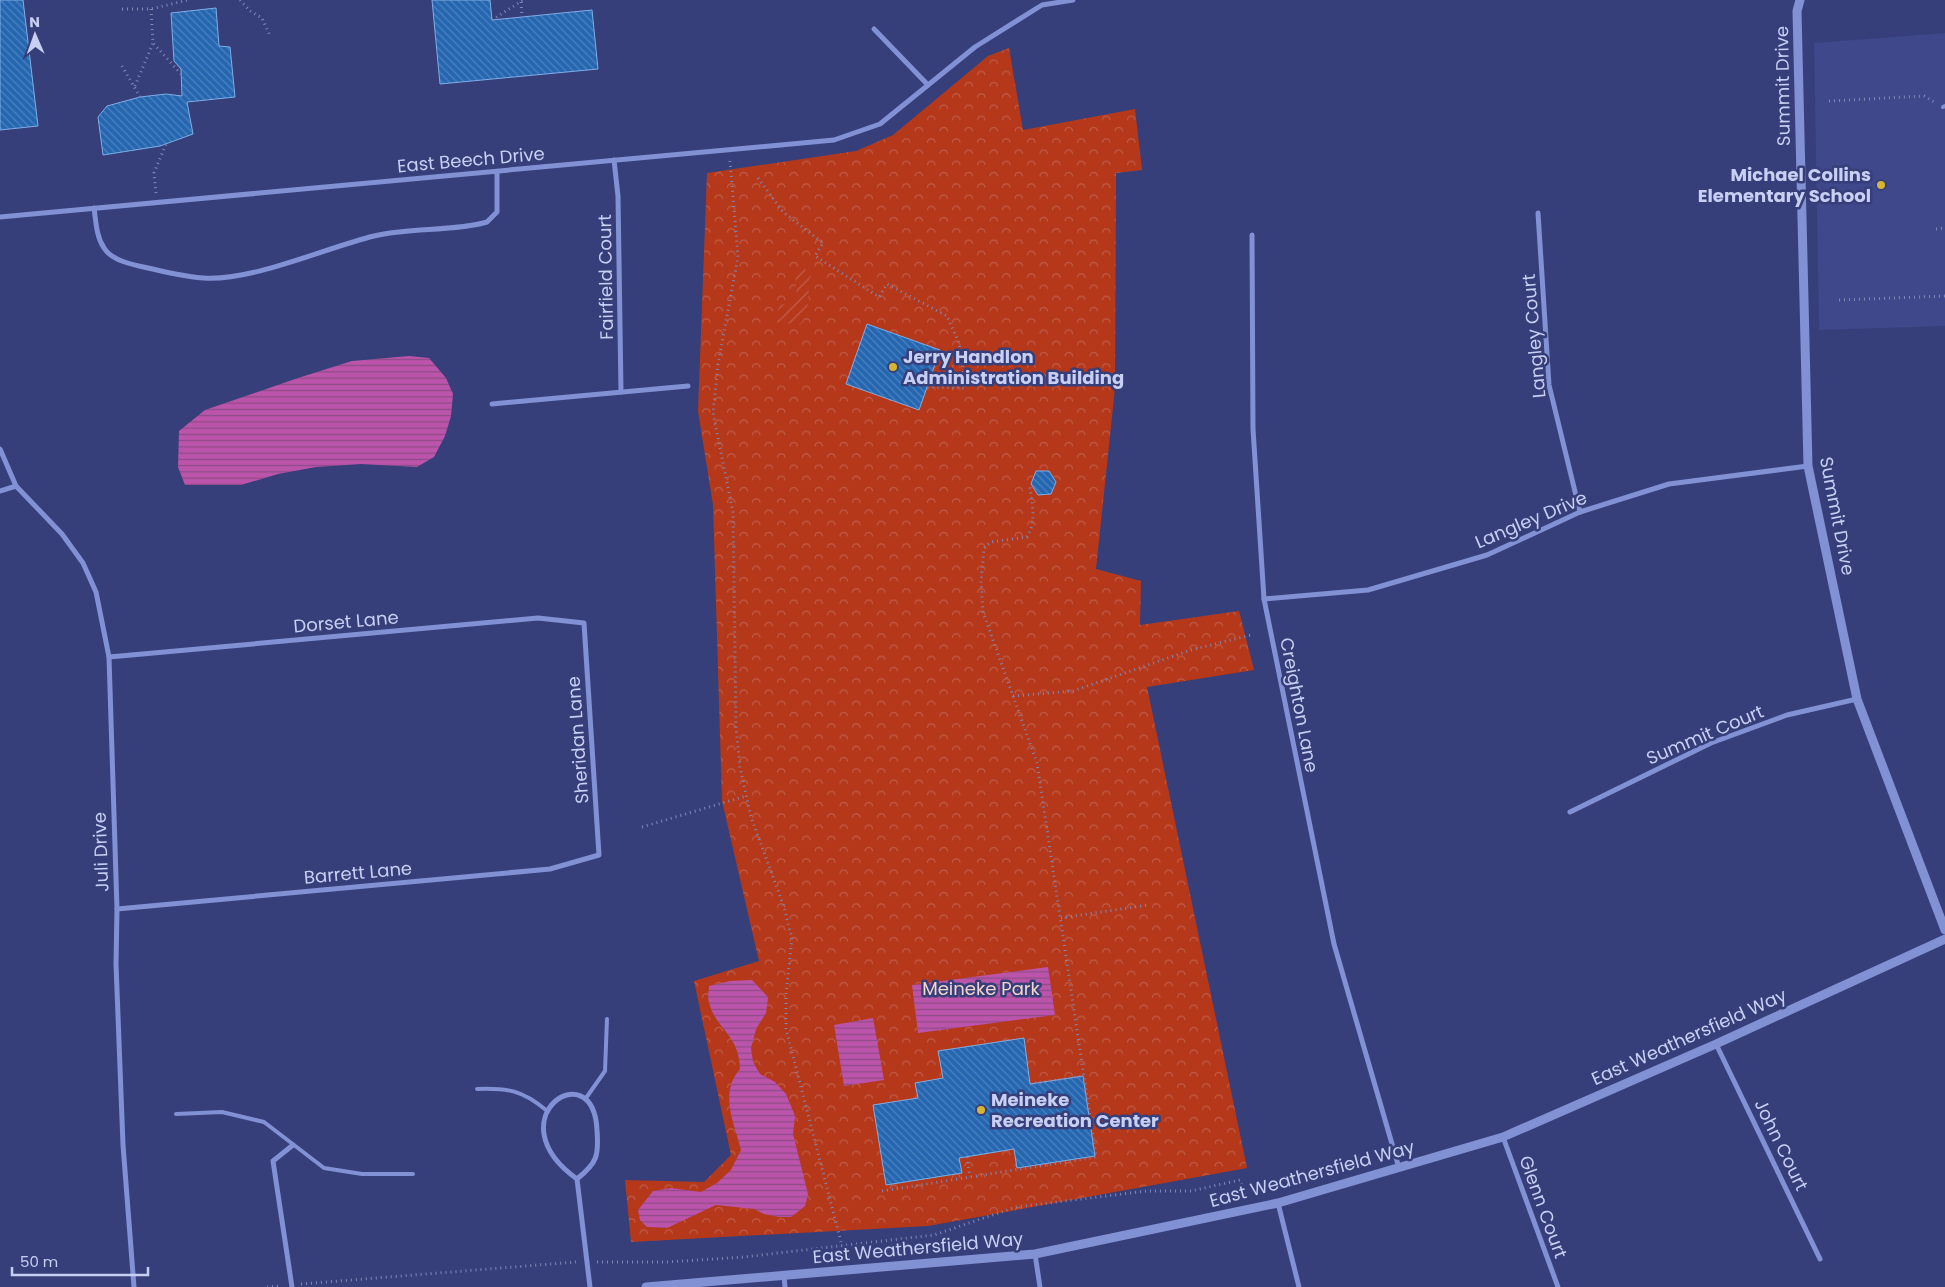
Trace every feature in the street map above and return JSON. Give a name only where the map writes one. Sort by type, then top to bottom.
[{"type":"street","name":"East Beech Drive","points":[[0,217],[834,140],[880,124],[975,47],[1042,5],[1073,0]]},
{"type":"street","name":"Summit Drive","points":[[1800,0],[1797,11],[1808,466],[1857,699],[1945,930]]},
{"type":"street","points":[[874,29],[928,85]]},
{"type":"street","name":"Fairfield Court","points":[[614,160],[618,196],[622,392]]},
{"type":"street","points":[[94,208],[98,237],[105,250],[114,258],[138,266],[187,276],[223,277],[253,271],[374,236],[487,222],[497,212],[496,172]]},
{"type":"street","name":"Langley Court","points":[[1538,214],[1549,385],[1580,512]]},
{"type":"street","name":"Creighton Lane","points":[[1252,235],[1253,429],[1264,599],[1334,944],[1399,1169]]},
{"type":"street","points":[[492,404],[688,386]]},
{"type":"street","name":"Juli Drive","points":[[0,449],[16,486],[62,534],[83,563],[96,592],[109,657],[117,909],[116,964],[123,1144],[134,1287]]},
{"type":"street","name":"Langley Drive","points":[[1264,599],[1368,590],[1487,555],[1580,512],[1669,484],[1808,466]]},
{"type":"street","points":[[0,491],[16,486]]},
{"type":"street","name":"Dorset Lane","points":[[109,657],[538,618],[584,623]]},
{"type":"street","name":"Sheridan Lane","points":[[584,623],[599,855]]},
{"type":"street","name":"Summit Court","points":[[1570,812],[1711,743],[1787,715],[1857,699]]},
{"type":"street","name":"Barrett Lane","points":[[117,909],[550,869],[599,855]]},
{"type":"street","name":"East Weathersfield Way","points":[[646,1287],[1035,1254],[1278,1204],[1503,1137],[1716,1044],[1945,939]]},
{"type":"street","name":"John Court","points":[[1716,1044],[1820,1259]]},
{"type":"street","points":[[576,1179],[592,1167],[598,1149],[593,1106],[586,1098],[576,1095],[563,1096],[553,1101],[546,1110],[543,1122],[548,1148],[560,1167],[576,1179],[590,1287]]},
{"type":"street","name":"Glenn Court","points":[[1503,1137],[1558,1287]]},
{"type":"street","points":[[291,1286],[273,1161],[293,1145]]},
{"type":"street","points":[[1278,1204],[1299,1287]]},
{"type":"street","points":[[1035,1254],[1040,1287]]},
{"type":"street","points":[[784,1276],[785,1287]]},
{"type":"lane","points":[[586,1098],[605,1071],[607,1019]]},
{"type":"lane","points":[[477,1089],[506,1088],[529,1096],[546,1110]]},
{"type":"lane","points":[[176,1114],[222,1112],[264,1122],[324,1168],[362,1174],[413,1174]]},
{"type":"path","points":[[122,9],[151,9],[188,0]]},
{"type":"path","points":[[240,0],[250,11],[262,18],[270,36]]},
{"type":"path","points":[[522,0],[522,17]]},
{"type":"path","points":[[492,20],[522,0]]},
{"type":"path","points":[[135,86],[153,43],[151,9]]},
{"type":"path","points":[[153,43],[182,74]]},
{"type":"path","points":[[122,66],[140,97]]},
{"type":"path","points":[[1829,101],[1924,96],[1944,106]]},
{"type":"path","points":[[157,202],[154,173],[166,144]]},
{"type":"path","points":[[729,150],[738,257],[718,364],[713,414],[733,512],[736,727],[740,767],[751,817],[783,904],[792,938],[786,995],[786,1029],[842,1246]]},
{"type":"path","points":[[758,178],[783,212],[823,243],[815,256],[879,297],[886,284],[947,316],[959,343],[966,388],[932,387]]},
{"type":"path","points":[[1936,229],[1945,228]]},
{"type":"path","points":[[1838,300],[1945,296]]},
{"type":"path","points":[[882,1191],[1096,1157],[1037,763],[983,612],[981,582],[984,548],[991,542],[1027,537],[1032,528],[1034,513],[1030,487]]},
{"type":"path","points":[[1013,696],[1073,691],[1191,650],[1251,635]]},
{"type":"path","points":[[642,827],[746,796]]},
{"type":"path","points":[[1061,918],[1148,905]]},
{"type":"path","points":[[1030,1084],[1083,1076]]},
{"type":"path","points":[[967,1157],[970,1177]]},
{"type":"path","points":[[267,1287],[587,1262],[667,1262],[744,1257],[934,1236],[1016,1207],[1147,1191],[1191,1191],[1240,1180],[1248,1210]]},
{"type":"shaded area","name":"Michael Collins Elementary School","points":[[1945,33],[1945,326],[1819,330],[1814,43]]},
{"type":"shaded area","points":[[409,356],[429,358],[446,378],[453,394],[451,416],[445,436],[434,457],[417,467],[361,464],[316,467],[278,474],[241,485],[185,485],[178,467],[179,431],[205,410],[352,361]]},
{"type":"shaded area","points":[[1048,967],[1055,1015],[918,1033],[912,985]]},
{"type":"shaded area","points":[[752,980],[768,997],[766,1013],[756,1029],[751,1048],[753,1062],[760,1074],[775,1082],[786,1094],[795,1116],[793,1134],[808,1194],[805,1206],[791,1217],[779,1217],[764,1214],[754,1209],[716,1205],[667,1228],[647,1227],[640,1220],[638,1210],[653,1191],[671,1188],[701,1192],[717,1183],[731,1170],[741,1150],[732,1118],[729,1098],[730,1088],[740,1069],[739,1057],[736,1047],[712,1011],[708,994],[709,986],[730,981]]},
{"type":"shaded area","points":[[873,1018],[884,1080],[844,1086],[834,1025]]},
{"type":"green space","name":"Meineke Park","points":[[1009,48],[1023,130],[1135,109],[1142,170],[1116,173],[1115,388],[1096,569],[1141,581],[1140,625],[1239,611],[1254,670],[1147,687],[1247,1168],[928,1226],[631,1242],[625,1180],[704,1182],[731,1155],[694,981],[759,961],[722,801],[713,505],[698,411],[707,173],[856,151],[893,135],[988,56]]},
{"type":"green space","points":[[802,266],[810,274],[807,314],[800,325],[779,322],[777,312],[780,305],[789,303],[797,298],[795,274]]},
{"type":"building","points":[[0,0],[23,0],[38,126],[0,130]]},
{"type":"building","points":[[432,0],[490,0],[492,20],[592,10],[598,69],[440,84]]},
{"type":"building","points":[[216,8],[219,46],[230,47],[235,97],[187,102],[193,134],[160,146],[103,155],[98,117],[107,106],[140,97],[166,94],[182,96],[181,69],[174,61],[171,13]]},
{"type":"building","name":"Jerry Handlon Administration Building","points":[[867,324],[940,350],[919,410],[846,384]]},
{"type":"building","points":[[1036,471],[1049,471],[1056,482],[1051,494],[1038,495],[1031,484]]},
{"type":"building","name":"Meineke Recreation Center","points":[[1024,1038],[1030,1084],[1083,1076],[1095,1156],[1017,1168],[1014,1149],[959,1158],[962,1173],[886,1185],[873,1105],[918,1098],[915,1083],[943,1078],[938,1051]]},
{"type":"place","name":"Michael Collins Elementary School","points":[[1881,185]]},
{"type":"place","name":"Jerry Handlon Administration Building","points":[[893,367]]},
{"type":"place","name":"Meineke Recreation Center","points":[[981,1110]]}]
